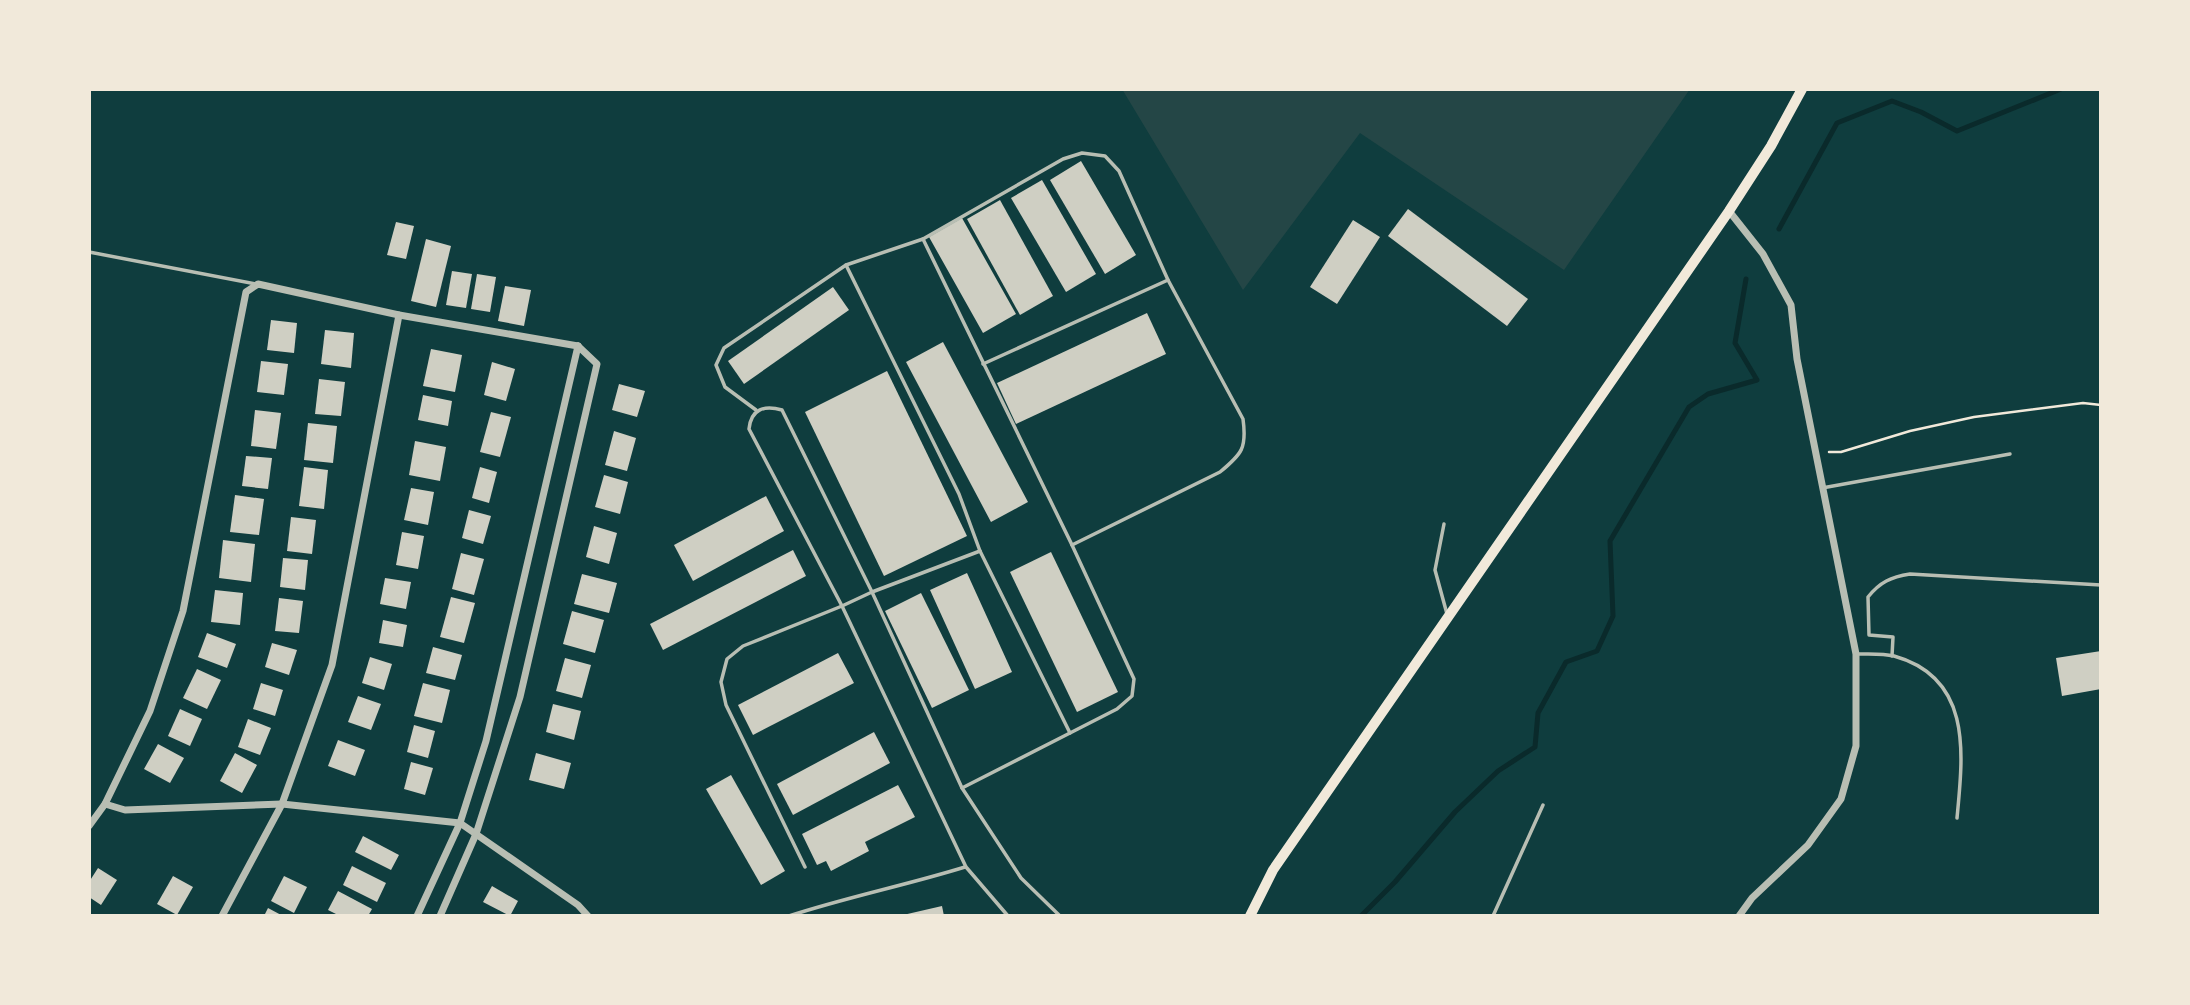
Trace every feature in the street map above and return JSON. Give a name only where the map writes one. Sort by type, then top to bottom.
[{"type":"main road","points":[[1250,916],[1273,870],[1729,211],[1771,146],[1802,89]]},
{"type":"street","points":[[1729,211],[1763,254],[1791,305],[1797,359],[1856,654],[1856,746],[1841,799],[1808,845],[1752,898],[1739,916]]},
{"type":"street","points":[[89,826],[105,804],[150,711],[183,611],[246,292],[258,284],[399,315],[578,346],[597,364],[520,697],[476,834],[440,916]]},
{"type":"street","points":[[222,916],[282,804],[332,665],[399,315]]},
{"type":"street","points":[[417,916],[460,823],[486,741],[578,346]]},
{"type":"street","points":[[105,804],[125,810],[282,804],[460,823],[578,905],[588,916]]},
{"type":"lane","points":[[756,411],[725,387],[716,365],[724,348],[846,265],[923,239],[1063,159],[1083,153],[1105,156],[1119,171],[1168,280],[1242,419],[1245,439],[1240,456],[1220,472],[1072,545]]},
{"type":"lane","points":[[923,239],[1134,679],[1132,696],[1116,709],[962,788]]},
{"type":"lane","points":[[89,252],[258,284]]},
{"type":"lane","points":[[846,265],[959,494],[980,551],[1070,733]]},
{"type":"lane","points":[[983,364],[1168,280]]},
{"type":"lane","points":[[1008,916],[966,867],[842,606],[749,429],[750,419],[756,411],[770,407],[782,410],[872,592],[962,788],[1021,878],[1060,916]]},
{"type":"lane","points":[[1822,488],[2010,454]]},
{"type":"lane","points":[[1444,524],[1435,570],[1448,617]]},
{"type":"lane","points":[[806,867],[726,705],[721,681],[727,659],[743,646],[872,592],[980,551]]},
{"type":"lane","points":[[1892,656],[1893,637],[1869,635],[1868,597],[1890,577],[1910,574],[2101,584]]},
{"type":"lane","points":[[1856,654],[1892,656],[1921,667],[1941,685],[1952,700],[1962,759],[1957,818]]},
{"type":"lane","points":[[1493,916],[1543,805]]},
{"type":"lane","points":[[789,916],[827,904],[906,886],[966,867]]},
{"type":"path","points":[[1815,453],[1841,452],[1910,431],[1974,417],[2083,403],[2101,405]]},
{"type":"shaded area","points":[[1122,89],[1690,89],[1564,270],[1360,133],[1243,290]]},
{"type":"building","points":[[1081,161],[1136,255],[1105,274],[1050,180]]},
{"type":"building","points":[[1042,180],[1096,274],[1066,292],[1011,198]]},
{"type":"building","points":[[1000,200],[1053,296],[1020,315],[967,219]]},
{"type":"building","points":[[1408,209],[1528,299],[1507,326],[1388,236]]},
{"type":"building","points":[[962,218],[1016,314],[983,333],[929,237]]},
{"type":"building","points":[[1353,220],[1380,237],[1337,304],[1310,287]]},
{"type":"building","points":[[396,222],[414,226],[406,259],[387,255]]},
{"type":"building","points":[[426,239],[451,246],[436,307],[411,301]]},
{"type":"building","points":[[452,271],[472,274],[466,308],[446,305]]},
{"type":"building","points":[[477,274],[496,277],[490,312],[471,309]]},
{"type":"building","points":[[505,286],[531,290],[524,326],[498,321]]},
{"type":"building","points":[[833,287],[849,310],[744,384],[728,361]]},
{"type":"building","points":[[1147,313],[1166,354],[1016,424],[997,383]]},
{"type":"building","points":[[271,320],[297,323],[294,353],[267,350]]},
{"type":"building","points":[[325,330],[354,333],[351,368],[321,364]]},
{"type":"building","points":[[943,342],[1028,502],[991,522],[906,362]]},
{"type":"building","points":[[431,349],[462,355],[455,392],[423,386]]},
{"type":"building","points":[[261,361],[288,364],[284,395],[257,392]]},
{"type":"building","points":[[492,362],[515,369],[506,401],[484,395]]},
{"type":"building","points":[[887,371],[967,536],[884,576],[805,412]]},
{"type":"building","points":[[319,379],[345,382],[341,416],[315,414]]},
{"type":"building","points":[[619,384],[645,391],[637,417],[612,410]]},
{"type":"building","points":[[423,395],[452,401],[448,426],[418,420]]},
{"type":"building","points":[[255,410],[281,413],[276,449],[251,446]]},
{"type":"building","points":[[491,412],[511,417],[500,457],[480,452]]},
{"type":"building","points":[[308,423],[337,426],[333,463],[304,460]]},
{"type":"building","points":[[614,431],[636,438],[627,471],[605,465]]},
{"type":"building","points":[[415,441],[446,447],[440,481],[409,475]]},
{"type":"building","points":[[246,456],[272,458],[268,489],[242,486]]},
{"type":"building","points":[[304,467],[328,470],[324,509],[299,506]]},
{"type":"building","points":[[480,467],[497,472],[489,503],[472,498]]},
{"type":"building","points":[[604,475],[628,482],[620,514],[595,507]]},
{"type":"building","points":[[411,488],[434,492],[428,525],[404,520]]},
{"type":"building","points":[[235,495],[264,499],[259,535],[230,532]]},
{"type":"building","points":[[766,496],[784,531],[693,581],[674,545]]},
{"type":"building","points":[[469,510],[491,516],[483,544],[462,538]]},
{"type":"building","points":[[291,517],[316,520],[312,554],[287,551]]},
{"type":"building","points":[[594,526],[617,533],[609,564],[586,557]]},
{"type":"building","points":[[402,532],[424,536],[418,569],[396,565]]},
{"type":"building","points":[[223,540],[255,544],[251,582],[219,578]]},
{"type":"building","points":[[793,550],[806,576],[663,650],[650,624]]},
{"type":"building","points":[[1051,552],[1118,692],[1077,712],[1010,572]]},
{"type":"building","points":[[461,553],[484,559],[474,595],[452,589]]},
{"type":"building","points":[[283,558],[308,560],[305,590],[280,587]]},
{"type":"building","points":[[967,573],[1012,672],[975,689],[930,590]]},
{"type":"building","points":[[582,574],[617,583],[609,613],[574,604]]},
{"type":"building","points":[[385,578],[411,582],[406,609],[380,604]]},
{"type":"building","points":[[215,590],[243,593],[240,625],[211,622]]},
{"type":"building","points":[[921,593],[969,690],[932,708],[885,611]]},
{"type":"building","points":[[451,597],[475,603],[464,643],[440,637]]},
{"type":"building","points":[[279,598],[303,601],[299,633],[275,631]]},
{"type":"building","points":[[572,611],[604,620],[595,653],[563,644]]},
{"type":"building","points":[[383,620],[407,625],[403,647],[379,643]]},
{"type":"building","points":[[207,633],[236,644],[227,668],[198,657]]},
{"type":"building","points":[[272,643],[297,650],[289,675],[265,667]]},
{"type":"building","points":[[433,647],[462,655],[455,680],[426,673]]},
{"type":"building","points":[[2101,651],[2101,689],[2062,696],[2056,658]]},
{"type":"building","points":[[838,653],[854,683],[753,735],[738,705]]},
{"type":"building","points":[[370,657],[392,664],[384,690],[362,683]]},
{"type":"building","points":[[565,658],[591,665],[582,698],[556,691]]},
{"type":"building","points":[[197,669],[221,680],[207,709],[183,698]]},
{"type":"building","points":[[261,683],[283,690],[275,716],[253,709]]},
{"type":"building","points":[[423,683],[450,690],[442,723],[414,716]]},
{"type":"building","points":[[358,696],[381,704],[371,730],[348,722]]},
{"type":"building","points":[[553,704],[581,711],[574,740],[546,732]]},
{"type":"building","points":[[180,709],[202,719],[190,746],[168,736]]},
{"type":"building","points":[[248,719],[271,728],[260,755],[238,747]]},
{"type":"building","points":[[414,725],[435,731],[428,758],[407,752]]},
{"type":"building","points":[[874,732],[890,763],[793,815],[777,784]]},
{"type":"building","points":[[338,740],[365,750],[355,776],[328,766]]},
{"type":"building","points":[[158,744],[184,758],[170,783],[144,769]]},
{"type":"building","points":[[235,753],[257,765],[242,793],[220,781]]},
{"type":"building","points":[[536,753],[571,763],[564,789],[529,780]]},
{"type":"building","points":[[411,762],[433,768],[425,795],[404,789]]},
{"type":"building","points":[[731,775],[785,871],[761,885],[706,789]]},
{"type":"building","points":[[898,785],[915,817],[865,842],[869,851],[831,871],[826,861],[817,865],[802,834]]},
{"type":"building","points":[[363,836],[399,855],[391,870],[355,852]]},
{"type":"building","points":[[352,866],[386,883],[377,902],[343,885]]},
{"type":"building","points":[[98,868],[117,880],[101,905],[89,897],[89,882]]},
{"type":"building","points":[[173,876],[193,887],[177,915],[157,904]]},
{"type":"building","points":[[284,876],[307,887],[294,913],[271,901]]},
{"type":"building","points":[[492,886],[518,901],[510,916],[483,902]]},
{"type":"building","points":[[338,891],[372,909],[368,916],[340,916],[328,910]]},
{"type":"building","points":[[942,906],[944,916],[903,916],[903,915]]},
{"type":"building","points":[[268,908],[283,916],[264,916]]},
{"type":"waterway","points":[[1779,229],[1837,123],[1892,101],[1921,112],[1957,131],[2061,89]]},
{"type":"waterway","points":[[1361,916],[1395,882],[1455,812],[1498,771],[1535,747],[1538,713],[1566,662],[1597,651],[1613,616],[1610,541],[1689,407],[1708,394],[1757,380],[1735,343],[1746,279]]}]
